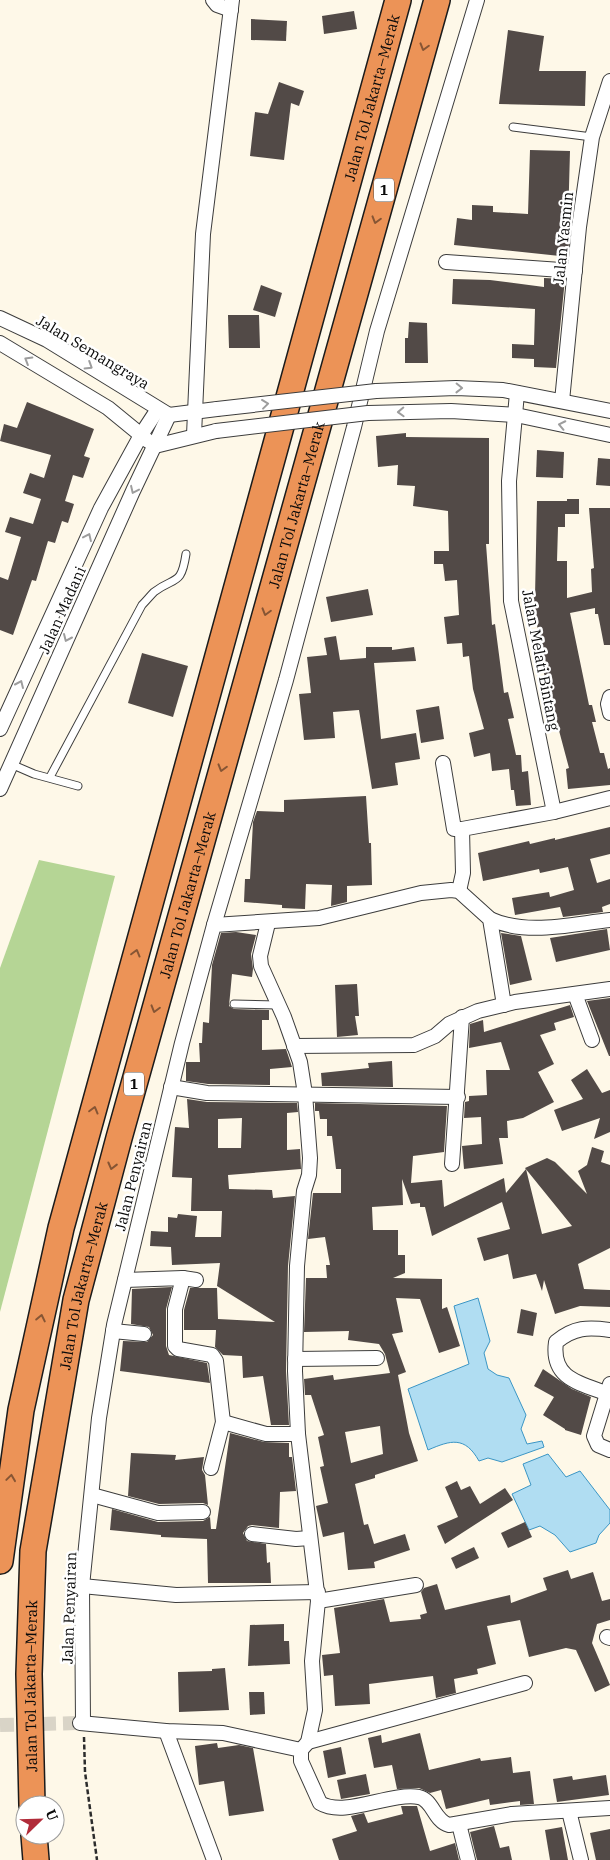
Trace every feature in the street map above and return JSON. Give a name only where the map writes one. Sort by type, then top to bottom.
[{"type":"highway","points":[[372,91],[389,0]]},
{"type":"highway","name":"Jalan Tol Jakarta–Merak","points":[[0,1561],[21,1410],[61,1228],[398,0]]},
{"type":"highway","name":"Jalan Tol Jakarta–Merak","points":[[32,1795],[29,1674],[33,1551],[76,1300],[121,1128],[437,5]]},
{"type":"highway","points":[[35,1845],[36,1860]]},
{"type":"street","points":[[194,435],[203,234],[232,5],[217,4],[213,0]]},
{"type":"street","name":"Jalan Penyairan","points":[[82,1723],[82,1586],[100,1418],[113,1331],[171,1087],[214,925],[286,680],[354,427],[377,331],[476,0]]},
{"type":"street","name":"Jalan Yasmin","points":[[562,401],[579,226],[592,137],[610,81]]},
{"type":"street","points":[[446,262],[575,271]]},
{"type":"street","name":"Jalan Semangraya","points":[[0,318],[48,340],[164,412]]},
{"type":"street","points":[[0,345],[108,408],[155,446],[216,431],[368,413],[451,410],[516,415],[610,435]]},
{"type":"street","points":[[164,412],[195,412],[376,391],[456,388],[517,393],[610,411]]},
{"type":"street","name":"Jalan Melati Bintang","points":[[517,393],[509,481],[511,601],[554,812]]},
{"type":"street","name":"Jalan Madani","points":[[0,729],[101,508],[141,435],[164,412]]},
{"type":"street","name":"Jalan Madani","points":[[0,788],[155,446],[164,412]]},
{"type":"street","points":[[610,697],[608,704],[610,713]]},
{"type":"street","points":[[442,763],[454,830],[554,812],[610,798]]},
{"type":"street","points":[[459,891],[464,872],[462,829]]},
{"type":"street","points":[[214,925],[268,923],[319,918],[421,893],[446,890],[459,891],[490,919],[499,923],[552,928],[610,920]]},
{"type":"street","points":[[490,919],[504,1005]]},
{"type":"street","points":[[268,923],[260,956],[261,966],[294,1046],[305,1094],[310,1167],[304,1191],[297,1266],[295,1359],[298,1434],[318,1597],[312,1661],[315,1710],[301,1761],[320,1803],[328,1808],[336,1809],[372,1801],[417,1797],[426,1800],[437,1818],[444,1823],[459,1824],[512,1814],[610,1808]]},
{"type":"street","points":[[294,1046],[414,1045],[435,1036],[449,1024],[462,1017],[504,1005],[610,989]]},
{"type":"street","points":[[575,994],[592,1040]]},
{"type":"street","points":[[452,1164],[462,1017]]},
{"type":"street","points":[[171,1087],[207,1093],[458,1097]]},
{"type":"street","points":[[125,1280],[190,1279],[175,1309],[175,1346],[214,1357],[223,1422],[211,1468]]},
{"type":"street","points":[[610,1330],[587,1327],[575,1329],[556,1342],[555,1353],[557,1365],[570,1379],[608,1388],[594,1436],[598,1446],[610,1450]]},
{"type":"street","points":[[113,1331],[144,1334]]},
{"type":"street","points":[[295,1359],[377,1358]]},
{"type":"street","points":[[223,1422],[266,1434],[298,1434]]},
{"type":"street","points":[[92,1495],[158,1512],[202,1512]]},
{"type":"street","points":[[252,1534],[296,1539],[310,1538]]},
{"type":"street","points":[[82,1586],[176,1595],[318,1597],[416,1585]]},
{"type":"street","points":[[82,1723],[166,1731],[223,1733],[305,1746],[525,1683]]},
{"type":"street","points":[[166,1731],[214,1860]]},
{"type":"street","points":[[569,1811],[581,1860]]},
{"type":"street","points":[[459,1824],[468,1860]]},
{"type":"lane","points":[[513,127],[592,137]]},
{"type":"lane","points":[[50,777],[142,605],[154,592],[179,578],[184,570],[186,554]]},
{"type":"lane","points":[[11,764],[34,774],[78,786]]},
{"type":"lane","points":[[234,1004],[278,1006]]},
{"type":"path","points":[[82,1723],[84,1772],[98,1860]]},
{"type":"green space","points":[[39,860],[115,876],[0,1312],[0,968]]},
{"type":"water","points":[[478,1298],[490,1341],[484,1353],[488,1369],[497,1375],[509,1378],[526,1415],[521,1429],[527,1444],[542,1441],[544,1447],[502,1462],[488,1458],[479,1461],[468,1447],[457,1442],[451,1442],[428,1450],[408,1389],[469,1364],[454,1306]]},
{"type":"water","points":[[548,1454],[566,1477],[580,1471],[610,1510],[610,1523],[599,1535],[596,1543],[570,1552],[555,1535],[540,1526],[529,1530],[512,1494],[531,1485],[523,1464]]},
{"type":"building","points":[[354,11],[357,29],[324,34],[322,16]]},
{"type":"building","points":[[251,19],[287,21],[286,41],[251,40]]},
{"type":"building","points":[[508,30],[544,36],[539,71],[586,71],[585,106],[499,104]]},
{"type":"building","points":[[279,82],[304,91],[299,106],[291,103],[284,160],[250,156],[255,112],[268,114]]},
{"type":"building","points":[[530,150],[570,151],[568,223],[571,223],[567,262],[559,261],[560,256],[454,245],[457,218],[472,220],[472,205],[493,206],[493,212],[528,214]]},
{"type":"building","points":[[544,278],[565,279],[556,368],[534,367],[534,359],[512,358],[512,344],[534,345],[535,309],[452,304],[453,279],[490,280],[544,287]]},
{"type":"building","points":[[261,285],[282,293],[275,317],[253,310]]},
{"type":"building","points":[[228,315],[259,315],[260,348],[229,348]]},
{"type":"building","points":[[409,322],[427,323],[428,363],[405,363],[405,338],[408,338]]},
{"type":"building","points":[[27,402],[94,429],[84,456],[90,458],[83,478],[73,475],[65,501],[74,504],[68,523],[62,521],[55,543],[48,541],[36,581],[32,580],[13,635],[0,630],[0,577],[8,580],[21,537],[5,532],[10,517],[33,524],[41,499],[23,493],[30,473],[44,478],[51,455],[0,441],[4,424],[17,428]]},
{"type":"building","points":[[406,433],[406,437],[489,438],[489,544],[486,544],[492,625],[495,624],[504,693],[508,692],[514,718],[508,719],[516,755],[521,755],[522,772],[528,771],[531,805],[516,806],[514,790],[511,790],[509,769],[492,771],[490,753],[474,757],[469,733],[484,729],[473,689],[469,656],[463,657],[462,643],[447,644],[444,617],[459,615],[457,580],[445,581],[443,564],[434,564],[434,551],[449,551],[448,511],[413,506],[415,486],[397,485],[398,465],[378,467],[376,436]]},
{"type":"building","points":[[537,450],[564,452],[563,478],[536,477]]},
{"type":"building","points":[[598,458],[610,459],[610,486],[596,485]]},
{"type":"building","points":[[567,499],[579,499],[579,514],[565,514],[565,527],[558,527],[557,561],[567,561],[567,598],[592,592],[591,569],[594,568],[589,508],[610,508],[610,645],[604,645],[595,608],[570,613],[589,705],[592,705],[596,722],[592,722],[600,753],[604,753],[608,769],[610,768],[610,785],[568,789],[566,769],[569,768],[545,678],[540,654],[543,653],[531,598],[535,597],[537,501],[567,501]]},
{"type":"building","points":[[368,589],[373,615],[331,622],[326,597]]},
{"type":"building","points":[[336,636],[340,660],[366,658],[366,647],[392,647],[392,650],[414,647],[416,661],[374,663],[381,739],[416,733],[420,759],[395,763],[398,785],[372,789],[359,710],[333,712],[335,738],[304,740],[299,694],[311,693],[307,657],[327,655],[324,638]]},
{"type":"building","points":[[142,653],[188,666],[173,717],[128,703]]},
{"type":"building","points":[[439,706],[444,739],[421,743],[416,710]]},
{"type":"building","points":[[366,796],[369,843],[371,843],[372,885],[347,886],[347,902],[331,906],[332,885],[306,884],[305,909],[282,908],[282,905],[244,902],[245,879],[250,879],[253,822],[257,811],[284,812],[284,800]]},
{"type":"building","points":[[610,827],[610,854],[590,859],[597,883],[610,879],[610,904],[602,907],[603,912],[563,917],[560,907],[515,915],[512,898],[549,892],[550,897],[574,890],[568,867],[540,873],[539,869],[483,881],[478,853],[529,841],[530,844],[555,838],[555,840]]},
{"type":"building","points":[[607,929],[610,950],[556,962],[550,938]]},
{"type":"building","points":[[236,932],[256,935],[251,954],[253,969],[252,977],[232,974],[229,1006],[234,1009],[269,1010],[269,1020],[262,1020],[262,1050],[286,1049],[292,1067],[270,1069],[270,1085],[208,1084],[186,1081],[186,1062],[200,1062],[199,1043],[202,1043],[203,1022],[209,1023],[212,965],[221,933]]},
{"type":"building","points":[[501,933],[521,936],[532,980],[510,985]]},
{"type":"building","points":[[357,984],[359,1016],[355,1016],[358,1035],[337,1037],[335,985]]},
{"type":"building","points":[[610,998],[610,1056],[609,1056],[587,1001]]},
{"type":"building","points":[[570,1005],[574,1017],[554,1023],[556,1030],[540,1035],[554,1064],[538,1072],[554,1102],[523,1118],[507,1121],[508,1138],[499,1138],[503,1164],[464,1169],[462,1146],[482,1144],[481,1117],[464,1118],[465,1102],[469,1101],[469,1096],[487,1095],[486,1070],[510,1070],[501,1042],[469,1048],[470,1024],[483,1020],[484,1032]]},
{"type":"building","points":[[392,1061],[393,1087],[322,1086],[321,1073],[369,1068],[368,1063]]},
{"type":"building","points":[[587,1069],[602,1093],[610,1090],[610,1132],[594,1139],[600,1118],[562,1131],[554,1110],[583,1099],[571,1080]]},
{"type":"building","points":[[187,1099],[207,1102],[297,1103],[298,1112],[287,1113],[287,1150],[300,1149],[301,1169],[228,1175],[229,1189],[272,1190],[273,1198],[295,1196],[288,1266],[286,1371],[289,1425],[271,1425],[263,1376],[243,1378],[242,1356],[223,1355],[215,1347],[216,1330],[184,1330],[184,1310],[190,1288],[217,1288],[218,1319],[275,1322],[217,1286],[220,1263],[172,1265],[171,1247],[150,1246],[151,1231],[168,1232],[168,1217],[177,1218],[178,1214],[197,1216],[195,1237],[221,1237],[222,1211],[191,1211],[192,1178],[172,1177],[175,1127],[189,1128]],"holes":[[[242,1118],[241,1148],[218,1148],[218,1119]]]},
{"type":"building","points":[[315,1103],[447,1106],[444,1152],[413,1156],[411,1183],[442,1180],[444,1207],[504,1178],[506,1193],[525,1168],[547,1158],[555,1162],[587,1194],[578,1171],[587,1165],[592,1147],[604,1151],[601,1162],[610,1165],[610,1248],[578,1264],[584,1289],[610,1290],[610,1307],[580,1306],[555,1314],[544,1280],[542,1291],[536,1274],[513,1279],[508,1254],[484,1261],[477,1238],[510,1229],[502,1202],[432,1236],[425,1207],[420,1207],[420,1203],[411,1204],[402,1179],[403,1205],[372,1207],[373,1230],[398,1230],[398,1255],[405,1255],[405,1273],[393,1278],[442,1279],[442,1309],[447,1307],[460,1346],[439,1353],[420,1299],[396,1298],[403,1332],[392,1334],[406,1372],[398,1375],[409,1433],[418,1461],[375,1475],[375,1478],[355,1484],[364,1525],[368,1524],[374,1544],[405,1534],[410,1550],[374,1562],[375,1568],[348,1570],[344,1532],[323,1537],[316,1506],[328,1503],[320,1467],[324,1466],[318,1437],[324,1435],[311,1395],[305,1395],[304,1379],[333,1375],[334,1380],[390,1373],[385,1354],[379,1344],[348,1340],[349,1331],[304,1332],[306,1278],[327,1278],[326,1265],[330,1265],[325,1237],[308,1239],[313,1193],[341,1193],[341,1169],[336,1169],[332,1136],[327,1136],[327,1119],[320,1119],[319,1111],[315,1111]],"holes":[[[526,1169],[572,1226],[542,1234]],[[380,1426],[383,1454],[351,1463],[345,1432]]]},
{"type":"building","points":[[172,1287],[166,1309],[166,1346],[169,1355],[207,1363],[210,1383],[120,1371],[123,1341],[147,1342],[153,1335],[149,1327],[131,1324],[132,1289]]},
{"type":"building","points":[[521,1309],[537,1313],[533,1336],[517,1333]]},
{"type":"building","points":[[543,1369],[572,1389],[591,1397],[581,1435],[565,1430],[543,1415],[554,1397],[534,1386]]},
{"type":"building","points":[[230,1433],[264,1442],[289,1443],[289,1457],[292,1457],[296,1491],[280,1492],[279,1528],[252,1525],[248,1526],[243,1533],[247,1541],[266,1544],[267,1563],[270,1562],[271,1583],[208,1583],[207,1539],[161,1537],[161,1535],[110,1530],[112,1509],[158,1522],[203,1521],[210,1517],[211,1529],[216,1529]]},
{"type":"building","points":[[131,1453],[176,1455],[175,1460],[204,1457],[202,1470],[205,1475],[208,1505],[203,1503],[159,1504],[128,1496]]},
{"type":"building","points":[[457,1481],[461,1490],[470,1486],[480,1504],[505,1488],[513,1500],[445,1544],[437,1526],[458,1517],[445,1487]]},
{"type":"building","points":[[525,1522],[532,1537],[508,1548],[501,1533]]},
{"type":"building","points":[[474,1547],[479,1558],[456,1569],[451,1558]]},
{"type":"building","points":[[568,1570],[571,1579],[593,1572],[602,1601],[610,1599],[610,1620],[597,1624],[592,1643],[610,1685],[595,1692],[576,1650],[566,1648],[529,1657],[520,1620],[487,1626],[496,1664],[477,1669],[478,1674],[454,1679],[456,1693],[436,1698],[433,1676],[369,1684],[370,1704],[335,1706],[333,1675],[324,1676],[322,1655],[340,1653],[334,1608],[384,1599],[390,1622],[421,1619],[420,1615],[427,1613],[421,1592],[424,1588],[437,1584],[445,1610],[510,1595],[511,1603],[547,1590],[543,1578]]},
{"type":"building","points":[[284,1624],[284,1641],[289,1641],[290,1664],[248,1666],[250,1625]]},
{"type":"building","points":[[225,1668],[229,1710],[179,1712],[178,1672],[212,1671],[212,1669]]},
{"type":"building","points":[[249,1692],[264,1692],[265,1714],[250,1715]]},
{"type":"building","points":[[420,1733],[429,1770],[480,1758],[481,1761],[511,1757],[513,1773],[530,1771],[534,1804],[520,1805],[520,1801],[490,1805],[489,1799],[446,1809],[441,1790],[430,1793],[419,1788],[397,1789],[392,1765],[374,1768],[368,1738],[381,1735],[382,1743]]},
{"type":"building","points":[[217,1743],[218,1748],[239,1745],[253,1748],[264,1811],[229,1816],[224,1781],[199,1785],[195,1746]]},
{"type":"building","points":[[341,1747],[346,1774],[328,1778],[323,1751]]},
{"type":"building","points":[[366,1774],[370,1794],[341,1799],[337,1780]]},
{"type":"building","points":[[606,1775],[609,1795],[557,1802],[553,1779],[572,1776],[573,1780]]},
{"type":"building","points":[[401,1806],[417,1806],[430,1851],[455,1843],[459,1860],[339,1860],[332,1839],[357,1831],[351,1816],[364,1813],[368,1823],[403,1814]]},
{"type":"building","points":[[494,1826],[500,1848],[509,1846],[512,1860],[477,1860],[470,1832]]},
{"type":"building","points":[[562,1827],[568,1860],[550,1860],[545,1830]]},
{"type":"building","points":[[610,1829],[610,1860],[596,1860],[590,1833]]},
{"type":"tunnel","points":[[0,1725],[80,1723]]}]
